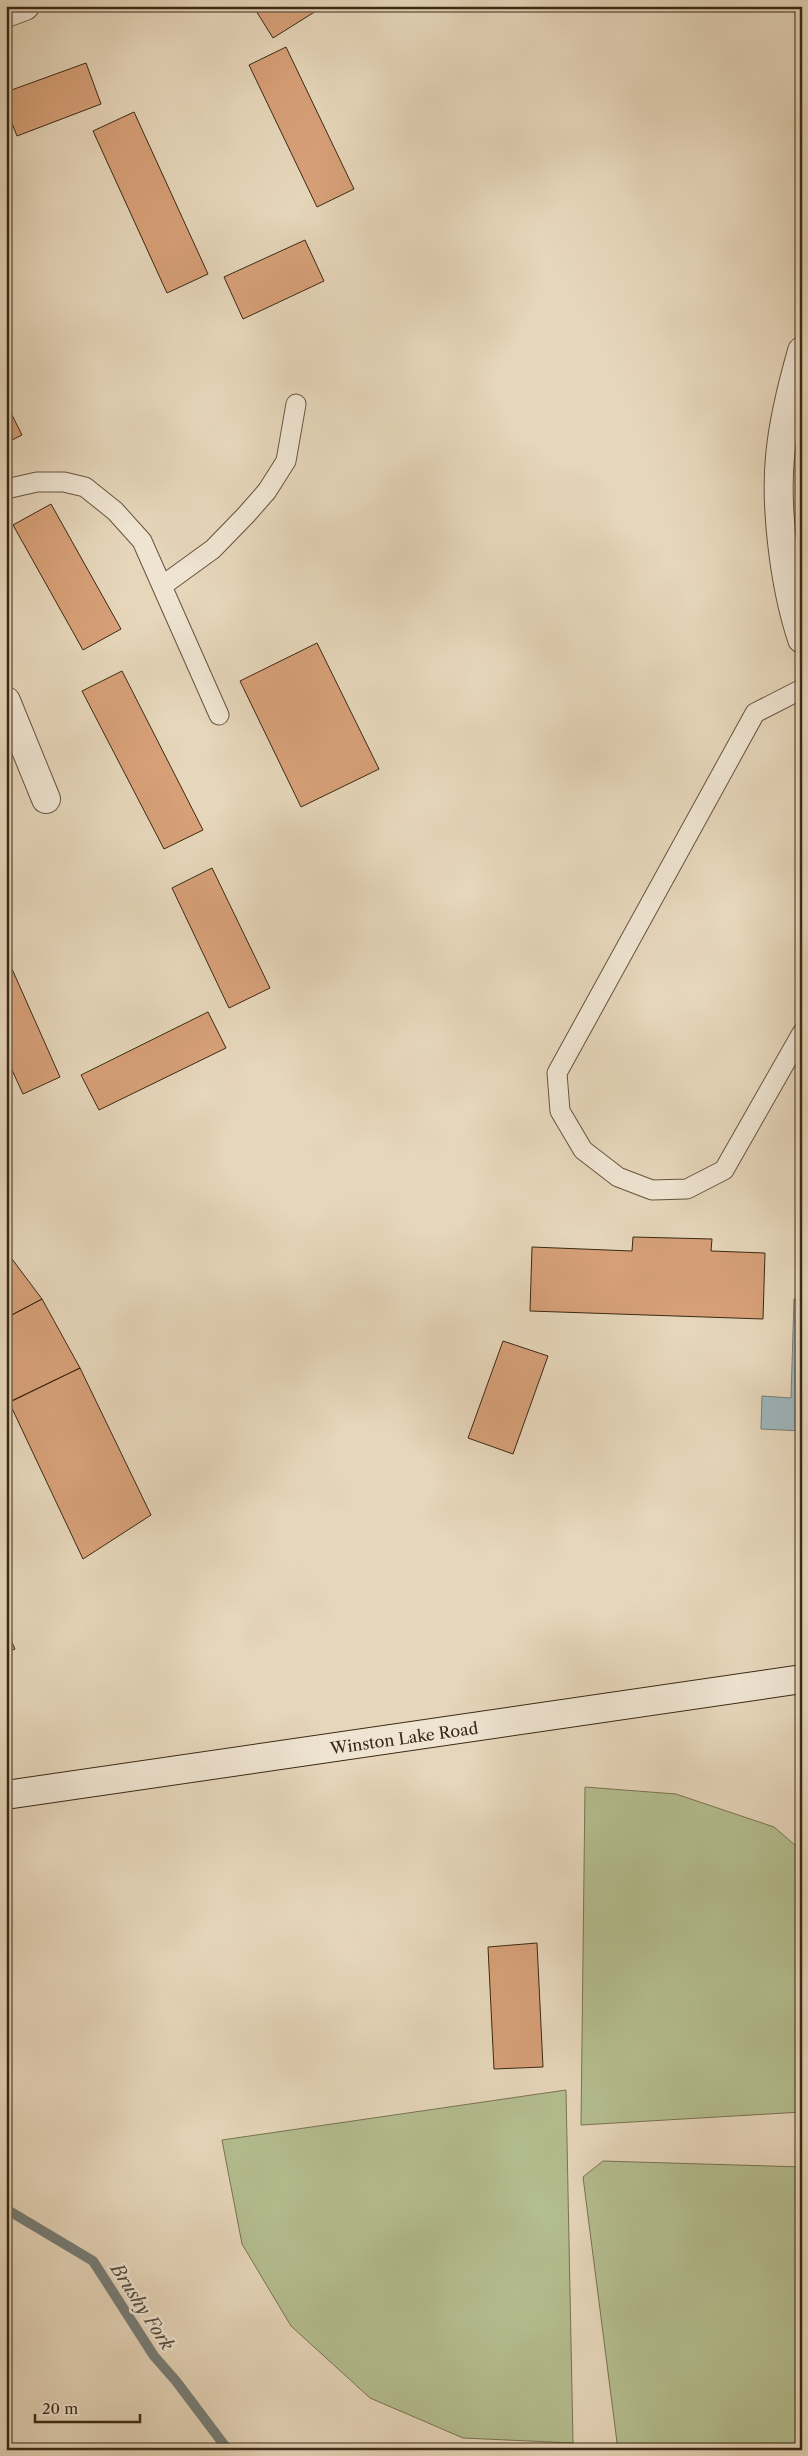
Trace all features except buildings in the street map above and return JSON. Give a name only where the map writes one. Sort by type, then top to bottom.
[{"type":"street","points":[[6,14],[25,6]]},
{"type":"street","points":[[802,352],[789,394],[780,467],[780,506],[786,568],[802,639]]},
{"type":"street","points":[[6,701],[46,799]]},
{"type":"street","name":"Winston Lake Road","points":[[6,1795],[802,1679]]},
{"type":"lane","points":[[162,586],[213,548],[267,491],[286,461],[296,404]]},
{"type":"lane","points":[[6,489],[37,482],[64,482],[85,487],[115,511],[142,542],[220,715]]},
{"type":"lane","points":[[802,689],[756,713],[558,1073],[560,1111],[583,1150],[618,1177],[652,1190],[688,1189],[724,1170],[802,1033]]},
{"type":"green space","points":[[585,1787],[676,1794],[774,1827],[802,1851],[802,2112],[581,2125]]},
{"type":"green space","points":[[566,2090],[573,2443],[463,2438],[370,2398],[291,2326],[242,2244],[222,2140]]},
{"type":"green space","points":[[603,2161],[802,2167],[802,2450],[618,2450],[583,2177]]},
{"type":"water","points":[[794,1299],[802,1299],[802,1431],[761,1429],[762,1396],[791,1398]]},
{"type":"waterway","name":"Brushy Fork","points":[[6,2209],[93,2261],[154,2356],[176,2381],[228,2450]]}]
